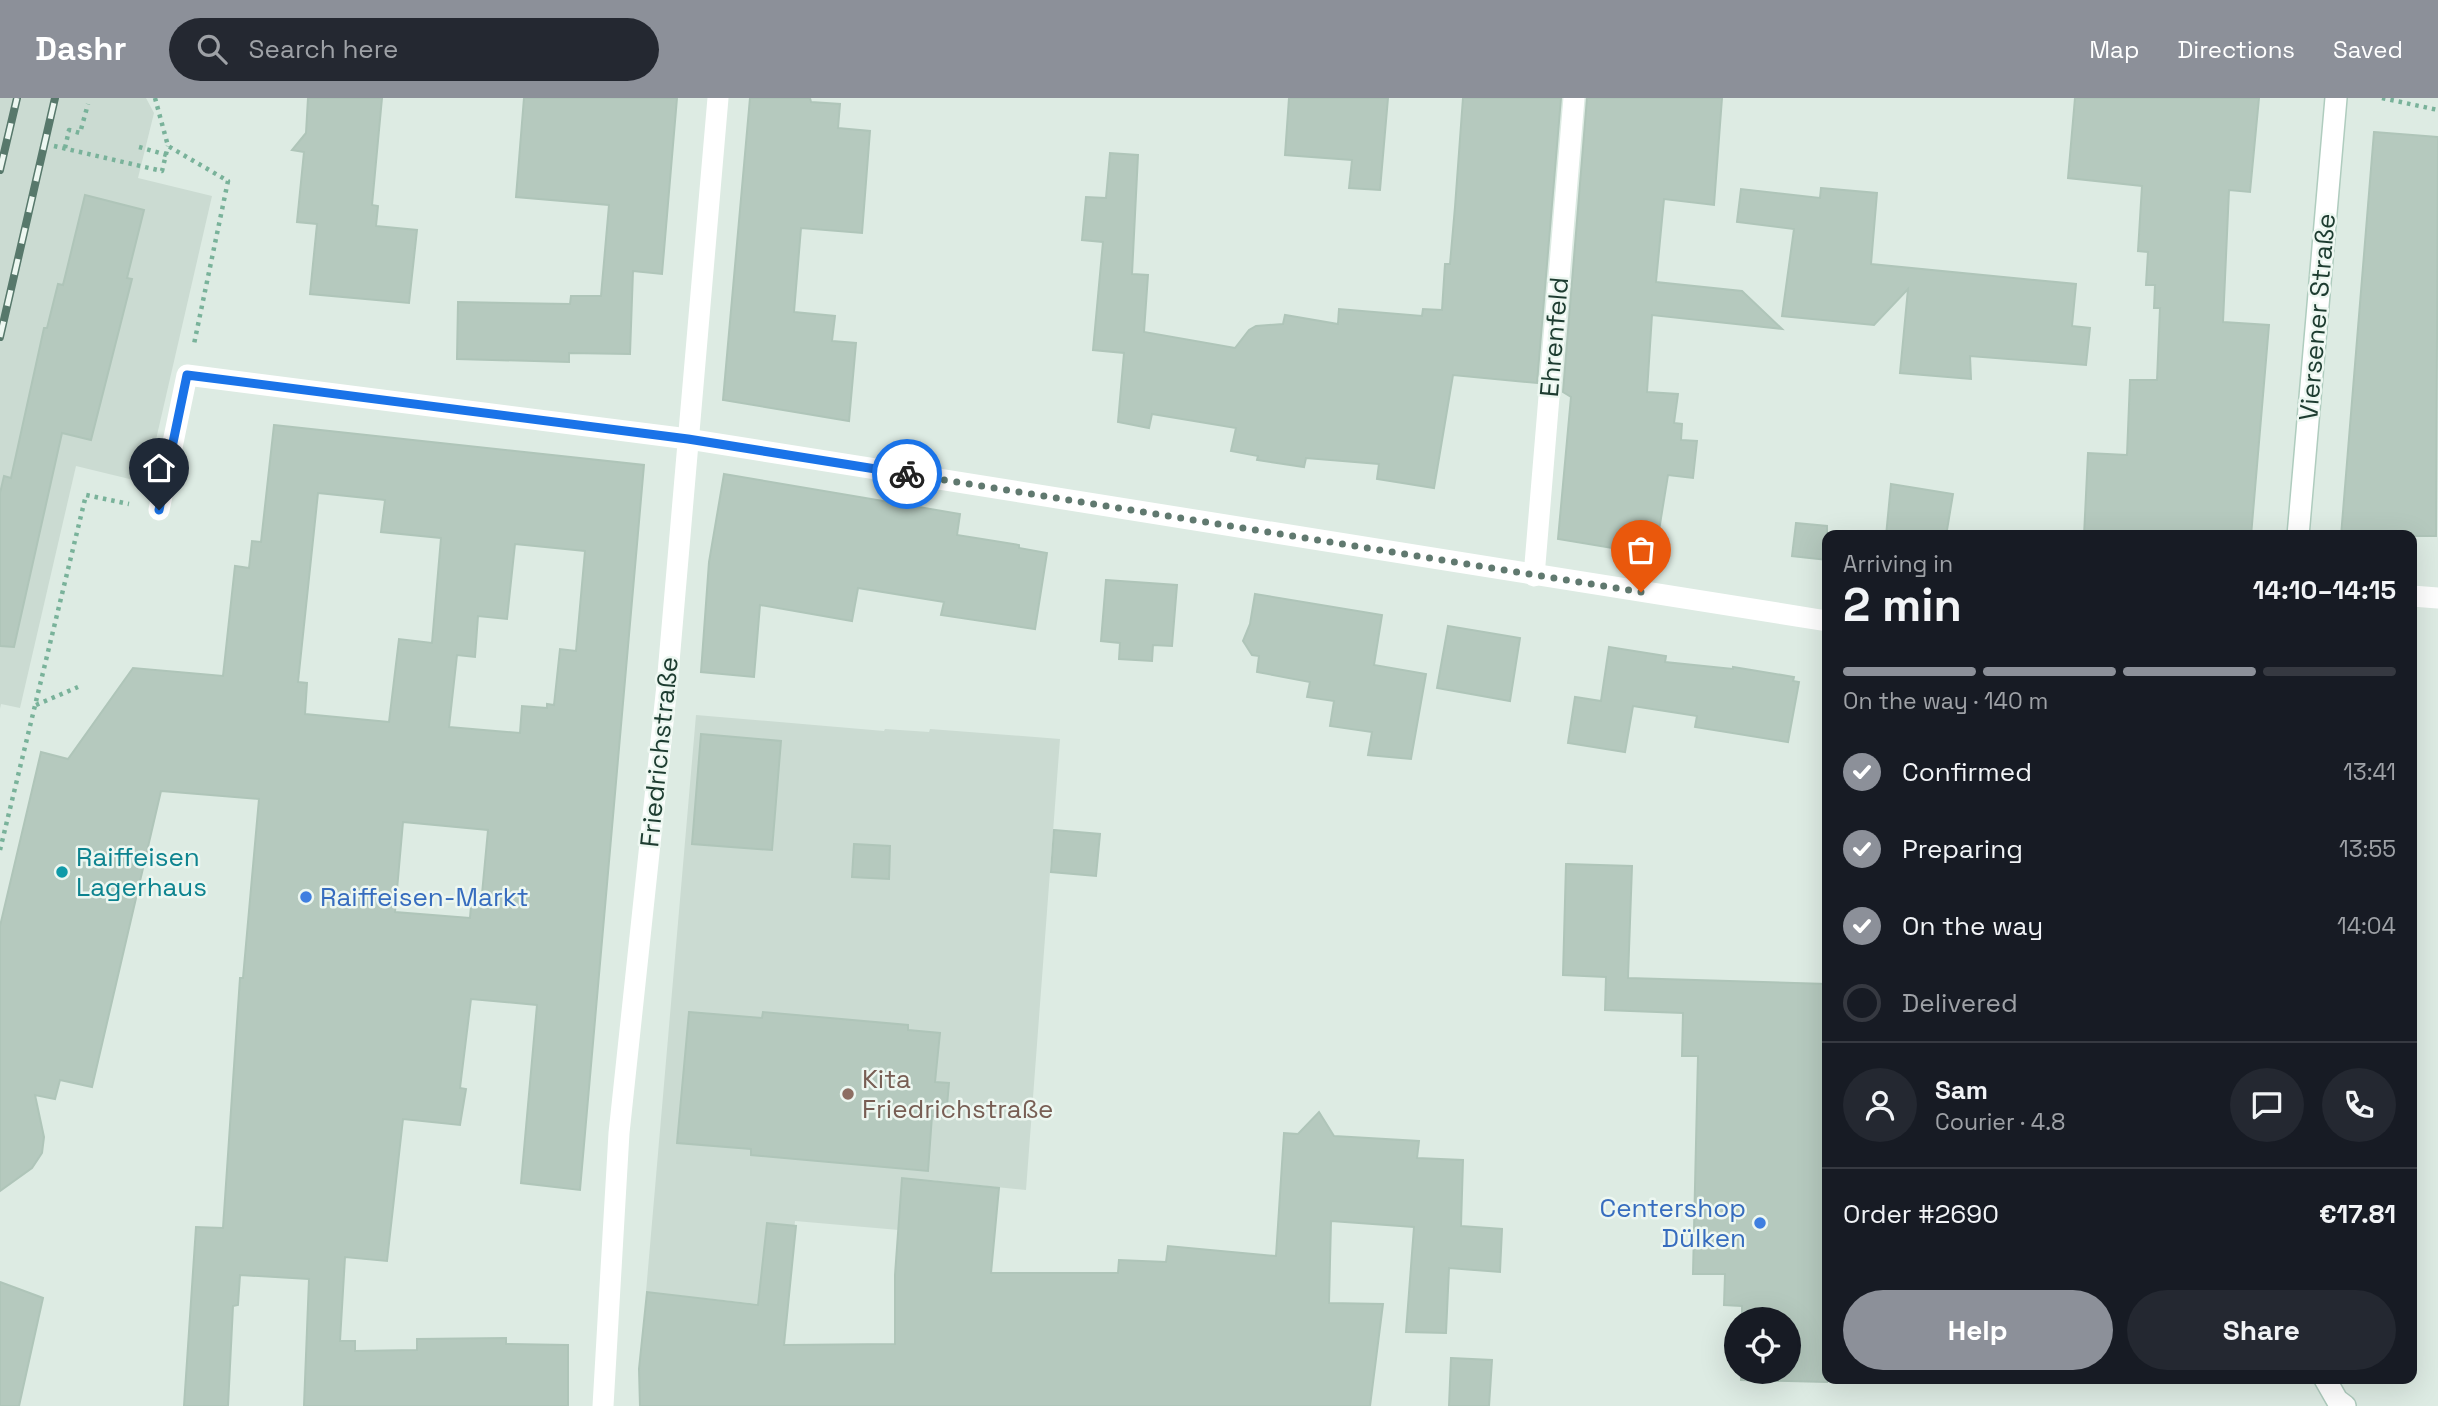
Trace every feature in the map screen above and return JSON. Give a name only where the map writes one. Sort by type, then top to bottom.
[{"type":"street","name":"Friedrichstraße","points":[[603,1406],[619,1133],[667,685],[718,98]]},
{"type":"street","name":"Ehrenfeld","points":[[1534,576],[1574,98]]},
{"type":"street","name":"Viersener Straße","points":[[2299,530],[2336,98]]},
{"type":"street","points":[[159,510],[187,375],[688,439],[1822,620]]},
{"type":"street","points":[[2417,596],[2438,598]]},
{"type":"street","points":[[2328,1384],[2337,1400],[2345,1406]]},
{"type":"path","points":[[54,146],[162,171],[169,146],[155,98]]},
{"type":"path","points":[[2382,98],[2438,110]]},
{"type":"path","points":[[65,148],[69,130],[80,133],[88,104]]},
{"type":"path","points":[[169,146],[228,181],[187,375]]},
{"type":"path","points":[[139,147],[167,155]]},
{"type":"path","points":[[0,850],[86,495],[159,510]]},
{"type":"path","points":[[35,706],[78,687]]},
{"type":"shaded area","points":[[0,98],[146,98],[154,113],[138,178],[212,196],[146,483],[76,466],[20,708],[1,704],[0,709]]},
{"type":"shaded area","points":[[696,715],[884,731],[929,732],[930,729],[1060,739],[1026,1190],[928,1180],[922,1232],[795,1221],[787,1307],[646,1292]]},
{"type":"building","points":[[308,98],[382,98],[372,205],[378,206],[376,226],[417,230],[409,303],[310,294],[317,224],[297,222],[304,152],[292,150],[306,133]]},
{"type":"building","points":[[524,98],[677,98],[662,274],[633,271],[630,354],[569,353],[569,362],[457,359],[458,302],[570,304],[571,296],[601,296],[609,205],[516,197]]},
{"type":"building","points":[[750,98],[810,98],[811,102],[840,104],[838,128],[870,131],[862,233],[801,228],[794,312],[835,316],[832,341],[856,343],[849,421],[723,400]]},
{"type":"building","points":[[1289,98],[1388,98],[1380,190],[1349,188],[1352,160],[1285,155]]},
{"type":"building","points":[[1463,98],[1561,98],[1537,383],[1453,375],[1434,488],[1377,479],[1379,464],[1306,458],[1304,467],[1257,460],[1258,456],[1231,451],[1236,428],[1152,414],[1149,428],[1118,422],[1124,353],[1093,350],[1103,242],[1082,240],[1086,197],[1106,198],[1110,153],[1138,155],[1132,274],[1148,275],[1144,332],[1235,348],[1249,330],[1256,326],[1283,324],[1285,315],[1338,324],[1339,309],[1422,316],[1423,309],[1442,310],[1445,264],[1450,264]]},
{"type":"building","points":[[1587,98],[1722,98],[1714,205],[1664,199],[1656,282],[1742,291],[1782,329],[1652,315],[1647,392],[1678,394],[1674,423],[1682,424],[1681,440],[1697,441],[1693,478],[1668,475],[1655,555],[1558,539],[1571,397],[1563,392]]},
{"type":"building","points":[[2075,98],[2259,98],[2250,192],[2229,190],[2223,322],[2269,325],[2252,530],[2084,530],[2088,453],[2127,455],[2130,380],[2157,380],[2160,308],[2154,308],[2155,285],[2146,285],[2148,252],[2138,251],[2142,186],[2068,178]]},
{"type":"building","points":[[2374,132],[2438,137],[2436,536],[2417,536],[2417,530],[2341,530]]},
{"type":"building","points":[[1821,188],[1877,193],[1871,264],[2076,284],[2072,326],[2090,328],[2086,365],[1970,356],[1971,379],[1900,373],[1908,289],[1874,325],[1782,316],[1794,229],[1737,222],[1741,189],[1820,198]]},
{"type":"building","points":[[85,195],[144,210],[127,278],[132,279],[91,440],[62,433],[14,647],[0,646],[0,493],[4,476],[11,478],[44,328],[47,328],[58,284],[63,285]]},
{"type":"building","points":[[274,425],[644,465],[580,1190],[521,1183],[537,1005],[471,999],[460,1088],[466,1089],[460,1125],[403,1119],[387,1261],[345,1257],[340,1341],[355,1341],[355,1351],[417,1350],[417,1339],[506,1338],[506,1344],[568,1345],[568,1406],[304,1406],[309,1279],[240,1275],[238,1305],[233,1306],[228,1406],[184,1406],[196,1227],[223,1228],[240,978],[243,978],[259,799],[161,791],[92,1087],[60,1080],[55,1099],[35,1095],[44,1137],[42,1153],[32,1168],[0,1191],[0,926],[41,752],[68,759],[133,668],[223,676],[235,566],[249,568],[252,541],[261,542]],"holes":[[[318,493],[385,500],[381,532],[441,538],[432,643],[399,639],[389,722],[305,714],[307,683],[298,682]],[[515,544],[585,551],[576,651],[560,649],[554,705],[547,704],[547,708],[522,706],[520,733],[449,727],[457,655],[475,657],[478,616],[507,619]],[[403,822],[488,830],[482,894],[472,893],[470,918],[395,912]]]},
{"type":"building","points":[[724,474],[960,514],[957,535],[1019,545],[1019,548],[1047,553],[1035,629],[941,615],[944,602],[858,588],[852,621],[760,605],[754,677],[701,672],[709,562]]},
{"type":"building","points":[[1891,484],[1953,494],[1947,530],[1887,530]]},
{"type":"building","points":[[1796,523],[1827,526],[1827,530],[1822,530],[1822,559],[1792,556]]},
{"type":"building","points":[[1106,580],[1177,585],[1172,646],[1153,645],[1152,661],[1119,659],[1120,643],[1101,641]]},
{"type":"building","points":[[1255,594],[1382,615],[1374,665],[1426,674],[1411,759],[1368,755],[1372,732],[1330,726],[1334,701],[1307,697],[1310,682],[1257,672],[1259,656],[1252,655],[1243,641],[1250,624]]},
{"type":"building","points":[[1448,626],[1520,638],[1510,701],[1437,688]]},
{"type":"building","points":[[1609,647],[1666,656],[1665,662],[1733,667],[1794,677],[1793,681],[1799,682],[1788,742],[1695,727],[1697,716],[1633,706],[1625,752],[1568,743],[1575,697],[1601,701]]},
{"type":"building","points":[[701,734],[781,741],[772,850],[692,844]]},
{"type":"building","points":[[1054,830],[1100,834],[1096,876],[1051,872]]},
{"type":"building","points":[[854,844],[890,846],[889,879],[852,877]]},
{"type":"building","points":[[1566,864],[1632,866],[1628,978],[1822,984],[1822,1382],[1801,1381],[1801,1307],[1724,1305],[1725,1274],[1693,1274],[1698,1056],[1682,1056],[1683,1013],[1605,1010],[1606,977],[1563,975]]},
{"type":"building","points":[[689,1012],[762,1018],[763,1012],[908,1025],[908,1030],[940,1033],[935,1082],[949,1083],[946,1117],[932,1116],[928,1171],[751,1155],[751,1149],[677,1143]]},
{"type":"building","points":[[1319,1112],[1334,1136],[1419,1141],[1417,1158],[1463,1160],[1461,1226],[1502,1229],[1500,1272],[1449,1268],[1446,1333],[1406,1332],[1414,1227],[1331,1221],[1329,1303],[1383,1304],[1370,1406],[640,1406],[639,1369],[647,1292],[758,1305],[767,1223],[796,1226],[784,1345],[895,1344],[895,1275],[902,1178],[999,1188],[991,1273],[1118,1273],[1119,1260],[1166,1262],[1168,1246],[1276,1256],[1284,1133],[1298,1134]]},
{"type":"building","points":[[0,1282],[43,1298],[19,1406],[0,1406]]},
{"type":"building","points":[[1451,1358],[1492,1360],[1489,1406],[1449,1406]]},
{"type":"railway","points":[[0,170],[17,98]]},
{"type":"railway","points":[[0,337],[55,98]]},
{"type":"way so far","points":[[907,474],[1641,592]]},
{"type":"place","name":"Raiffeisen Lagerhaus","points":[[62,872]]},
{"type":"place","name":"Raiffeisen-Markt","points":[[306,897]]},
{"type":"place","name":"Kita Friedrichstraße","points":[[848,1094]]},
{"type":"place","name":"Centershop Dülken","points":[[1760,1223]]},
{"type":"route","points":[[159,510],[187,375],[688,439],[907,474]]}]
